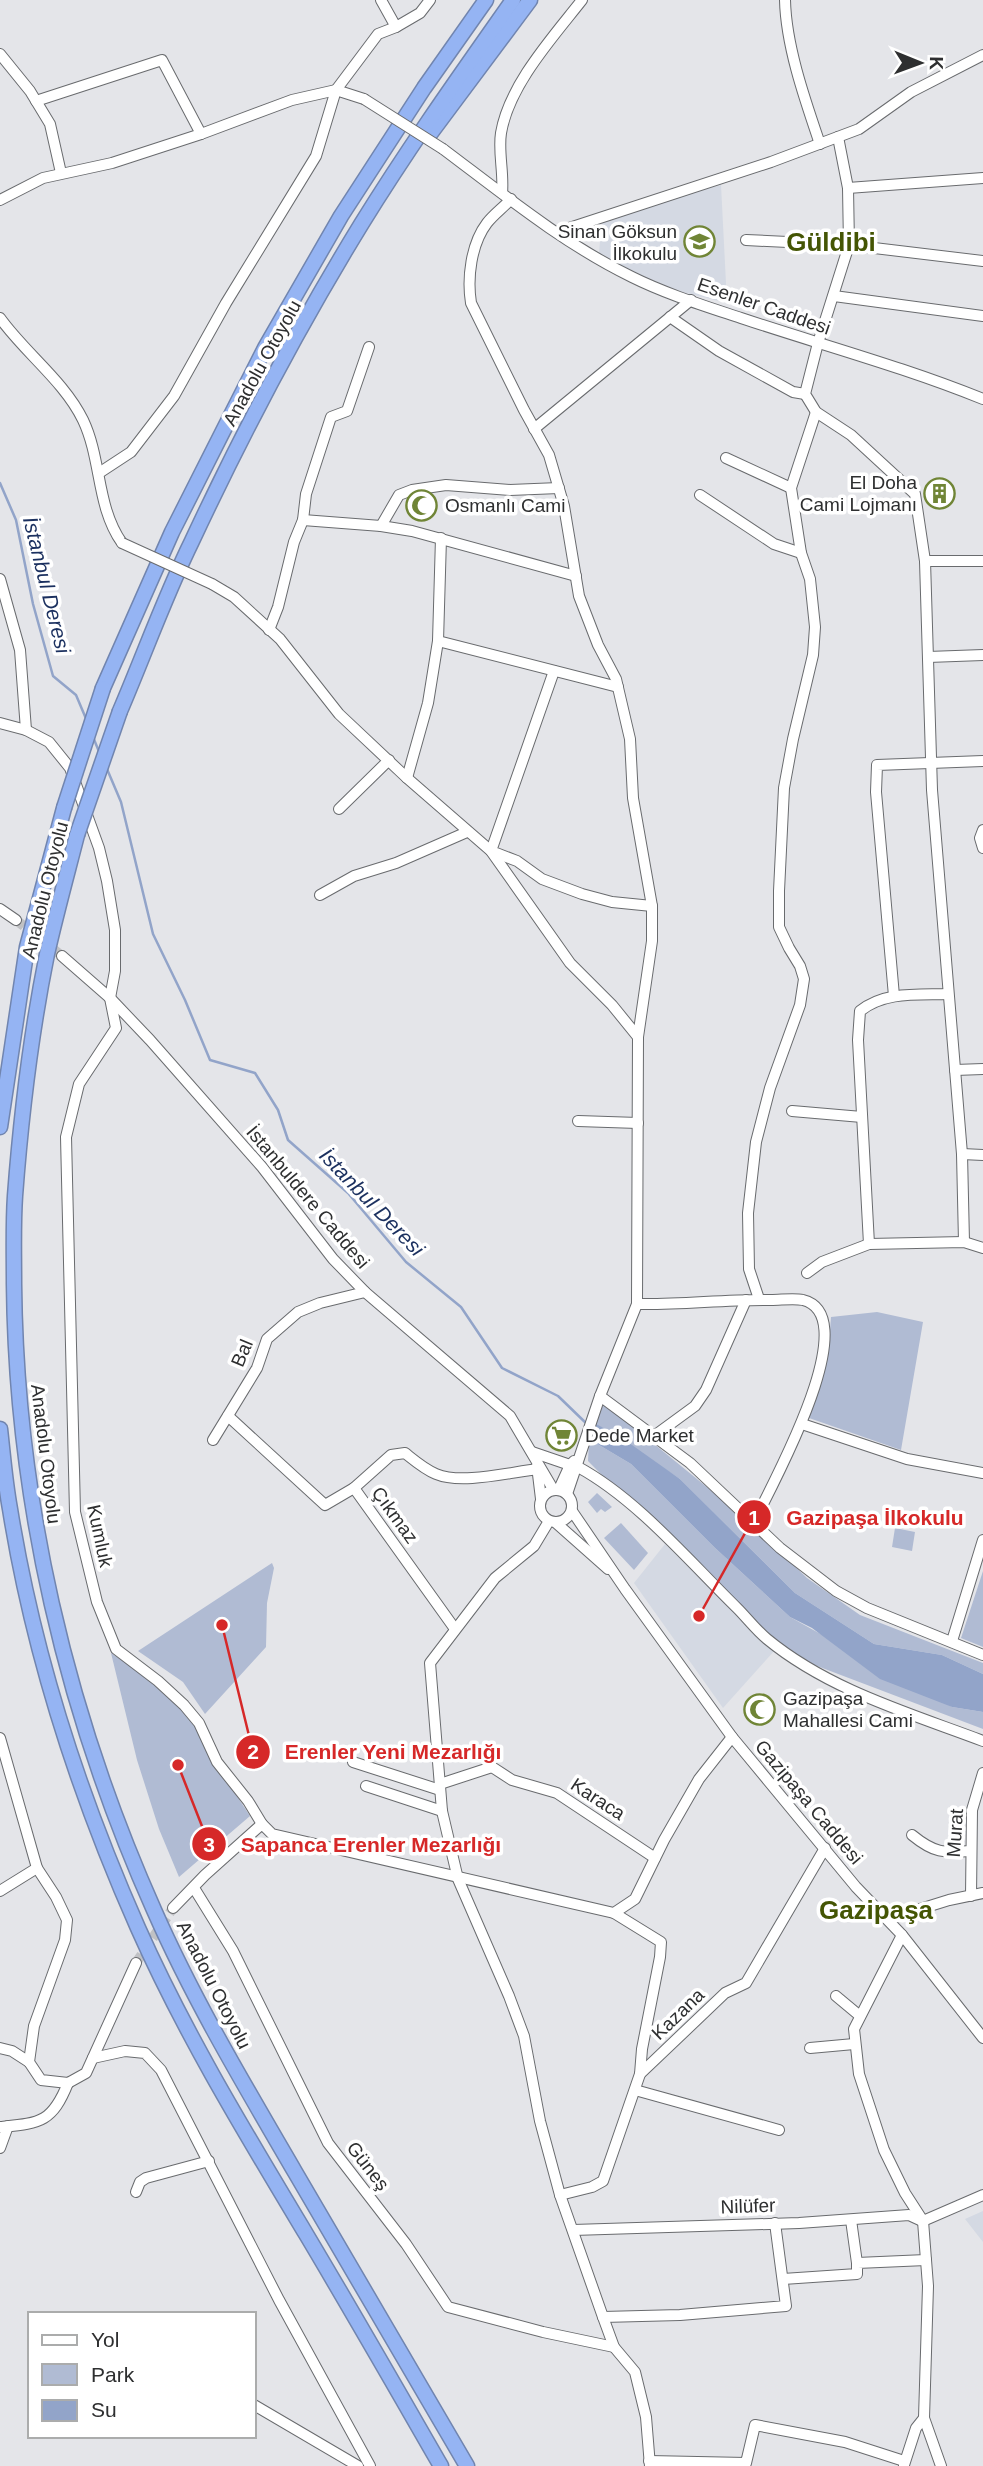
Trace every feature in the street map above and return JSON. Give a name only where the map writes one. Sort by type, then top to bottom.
[{"type":"highway","name":"Anadolu Otoyolu","points":[[0,1127],[27,947],[64,808],[103,688],[172,532],[265,348],[341,216],[424,88],[486,0]]},
{"type":"highway","name":"Anadolu Otoyolu","points":[[467,2466],[202,2009],[154,1912],[99,1772],[43,1572],[20,1415],[15,1338],[15,1201],[21,1130],[47,954],[77,835],[120,711],[190,543],[288,354],[361,224],[443,99],[513,0]]},
{"type":"highway","points":[[361,224],[458,99],[530,0]]},
{"type":"highway","points":[[0,1429],[9,1508],[57,1710],[79,1777],[138,1928],[180,2015],[225,2096],[440,2466]]},
{"type":"street","points":[[380,0],[397,27]]},
{"type":"street","points":[[99,473],[131,452],[174,396],[226,303],[316,156],[336,90],[378,34],[397,27],[420,13],[430,0]]},
{"type":"street","points":[[502,193],[504,175],[501,134],[514,96],[544,48],[582,0]]},
{"type":"street","points":[[785,0],[787,27],[808,111],[820,144]]},
{"type":"street","points":[[0,54],[50,124],[61,173]]},
{"type":"street","points":[[557,232],[771,162],[859,129],[911,92],[983,55]]},
{"type":"street","points":[[36,101],[162,60],[201,134]]},
{"type":"street","points":[[0,200],[43,178],[111,163],[201,134],[292,100],[336,90]]},
{"type":"street","name":"Esenler Caddesi","points":[[336,90],[364,99],[443,149],[557,232],[632,278],[818,343],[919,373],[983,398]]},
{"type":"street","points":[[838,136],[848,188],[849,245],[818,343],[806,394],[816,412],[851,435],[915,494],[925,561],[931,763],[962,1154],[964,1242]]},
{"type":"street","points":[[848,188],[983,178]]},
{"type":"street","points":[[511,199],[486,224],[475,251],[468,284],[471,303],[534,429],[550,455],[559,488],[579,596],[618,687],[630,739],[633,798],[652,906],[652,942],[638,1037],[637,1304],[600,1396],[580,1456],[560,1491]]},
{"type":"street","points":[[746,240],[849,245],[983,261]]},
{"type":"street","points":[[834,296],[983,316]]},
{"type":"street","points":[[534,429],[691,300]]},
{"type":"street","points":[[670,317],[719,351],[793,392],[806,394]]},
{"type":"street","points":[[0,318],[72,401],[84,422],[99,473],[106,513],[111,527],[122,543],[212,584],[234,597],[280,639],[339,714],[491,852],[570,962],[612,1005],[638,1037]]},
{"type":"street","points":[[269,629],[278,607],[294,542],[303,520],[306,494],[331,416],[347,411],[369,347]]},
{"type":"street","points":[[759,1299],[748,1269],[748,1213],[756,1142],[770,1088],[800,1005],[804,979],[779,927],[784,788],[813,655],[815,627],[810,579],[801,552],[791,488],[816,412]]},
{"type":"street","points":[[726,458],[791,488]]},
{"type":"street","points":[[381,526],[399,495],[412,490],[446,485],[510,490],[559,488]]},
{"type":"street","points":[[700,495],[774,544],[801,552]]},
{"type":"street","points":[[303,520],[381,526],[441,538],[576,576]]},
{"type":"street","points":[[407,778],[428,703],[438,640],[441,538]]},
{"type":"street","points":[[925,561],[983,561]]},
{"type":"street","points":[[0,579],[19,650],[26,730]]},
{"type":"street","points":[[438,640],[618,687]]},
{"type":"street","points":[[928,657],[983,655]]},
{"type":"street","points":[[491,852],[554,671]]},
{"type":"street","name":"Kumluk","points":[[0,723],[26,730],[49,742],[70,768],[99,848],[115,930],[116,971],[110,998],[116,1028],[79,1084],[66,1137],[75,1512],[97,1602],[116,1649],[158,1681],[200,1723],[217,1762],[248,1801],[262,1824]]},
{"type":"street","points":[[339,809],[389,760]]},
{"type":"street","points":[[894,996],[876,792],[877,765],[983,761]]},
{"type":"street","points":[[983,830],[980,838],[983,848]]},
{"type":"street","points":[[320,895],[354,876],[396,863],[467,832]]},
{"type":"street","points":[[491,852],[517,861],[542,880],[582,894],[612,902],[652,906]]},
{"type":"street","points":[[0,909],[16,920]]},
{"type":"street","name":"İstanbuldere Caddesi","points":[[62,956],[110,998],[150,1040],[262,1167],[333,1259],[365,1293],[510,1416],[560,1491]]},
{"type":"street","points":[[869,1244],[858,1040],[860,1012],[869,1004],[894,996],[948,994]]},
{"type":"street","points":[[955,1070],[983,1069]]},
{"type":"street","points":[[792,1111],[862,1117]]},
{"type":"street","points":[[578,1121],[638,1124]]},
{"type":"street","points":[[962,1154],[983,1156]]},
{"type":"street","points":[[807,1273],[822,1262],[869,1244],[964,1242],[983,1248]]},
{"type":"street","name":"Bal","points":[[213,1440],[257,1368],[267,1339],[298,1312],[320,1303],[365,1293]]},
{"type":"street","points":[[637,1304],[759,1299],[803,1300],[818,1308],[825,1325],[825,1347],[802,1423],[754,1522]]},
{"type":"street","points":[[654,1436],[695,1406],[706,1390],[746,1300]]},
{"type":"street","points":[[600,1396],[690,1463],[790,1557],[836,1591],[867,1608],[983,1655]]},
{"type":"street","name":"Çıkmaz","points":[[228,1416],[325,1505],[354,1488],[455,1629]]},
{"type":"street","points":[[802,1423],[907,1459],[983,1473]]},
{"type":"street","points":[[532,1452],[590,1474],[649,1520],[767,1639],[804,1664],[841,1686],[983,1741]]},
{"type":"street","name":"İstanbuldere Caddesi","points":[[532,1452],[538,1469],[541,1499]]},
{"type":"street","points":[[354,1488],[391,1455],[404,1453],[422,1468],[439,1476],[476,1478],[538,1469]]},
{"type":"street","points":[[548,1519],[565,1520],[572,1511],[571,1500],[560,1491],[544,1494],[541,1499],[548,1519],[534,1546],[495,1578],[430,1663],[442,1811],[458,1879],[524,2036],[540,2121],[573,2230],[614,2347],[635,2372],[646,2417],[650,2464],[746,2463],[755,2425],[845,2442],[904,2463],[916,2428],[923,2418]]},
{"type":"street","name":"Gazipaşa Caddesi","points":[[572,1511],[732,1737],[856,1887],[902,1935],[983,2038]]},
{"type":"street","name":"Gazipaşa Caddesi","points":[[548,1519],[619,1579]]},
{"type":"street","points":[[952,1641],[983,1540]]},
{"type":"street","points":[[614,1913],[635,1899],[699,1779],[732,1737]]},
{"type":"street","points":[[0,1738],[37,1868],[68,1920],[65,1940],[34,2026],[29,2062]]},
{"type":"street","points":[[353,1762],[440,1787]]},
{"type":"street","name":"Karaca","points":[[440,1787],[492,1767],[512,1780],[556,1793],[655,1858]]},
{"type":"street","name":"Murat","points":[[971,1896],[972,1810],[983,1773]]},
{"type":"street","points":[[366,1786],[442,1811]]},
{"type":"street","points":[[173,1909],[262,1824],[272,1834],[614,1913],[661,1942],[640,2074]]},
{"type":"street","points":[[912,1835],[926,1847],[942,1853],[971,1851]]},
{"type":"street","name":"Kazana","points":[[561,2195],[592,2188],[603,2181],[640,2074],[725,1993],[746,1983],[825,1848]]},
{"type":"street","points":[[0,1891],[37,1868]]},
{"type":"street","name":"Güneş","points":[[194,1888],[233,1951],[328,2143],[406,2244],[448,2307],[542,2332],[614,2347]]},
{"type":"street","points":[[888,1919],[949,1900],[983,1893]]},
{"type":"street","points":[[902,1935],[853,2029],[854,2044],[859,2074],[884,2150],[905,2193],[923,2221],[929,2314],[923,2418],[941,2466]]},
{"type":"street","points":[[0,2048],[12,2050],[29,2062],[41,2080],[68,2083],[86,2073],[136,1963]]},
{"type":"street","points":[[836,1996],[860,2016]]},
{"type":"street","points":[[810,2048],[854,2044]]},
{"type":"street","points":[[93,2059],[125,2051],[145,2053],[161,2070],[279,2300],[370,2466]]},
{"type":"street","points":[[0,2148],[4,2127],[30,2124],[51,2115],[60,2105],[68,2083]]},
{"type":"street","points":[[635,2090],[779,2130]]},
{"type":"street","points":[[136,2192],[140,2182],[146,2178],[209,2161]]},
{"type":"street","points":[[923,2221],[983,2195]]},
{"type":"street","name":"Nilüfer","points":[[573,2230],[851,2220],[909,2215],[923,2221]]},
{"type":"street","points":[[783,2279],[857,2274],[851,2220]]},
{"type":"street","points":[[603,2317],[680,2315],[786,2306],[775,2222]]},
{"type":"street","points":[[857,2263],[926,2260]]},
{"type":"street","points":[[256,2406],[358,2466]]},
{"type":"shaded area","points":[[721,185],[727,303],[670,289],[603,259],[599,253],[602,219],[660,200]]},
{"type":"shaded area","points":[[665,1544],[775,1650],[723,1708],[634,1583]]},
{"type":"shaded area","points":[[983,2211],[983,2242],[965,2219]]},
{"type":"green space","points":[[877,1312],[923,1322],[901,1450],[809,1418],[829,1343],[831,1317]]},
{"type":"green space","points":[[604,1403],[741,1515],[807,1578],[860,1615],[983,1663],[983,1674],[942,1655],[874,1644],[795,1593],[680,1479],[595,1423]]},
{"type":"green space","points":[[589,1439],[631,1464],[714,1547],[790,1617],[952,1707],[983,1712],[983,1729],[775,1650],[588,1461]]},
{"type":"green space","points":[[597,1493],[612,1507],[605,1512],[601,1509],[597,1513],[588,1502]]},
{"type":"green space","points":[[621,1523],[648,1553],[634,1570],[604,1538]]},
{"type":"green space","points":[[895,1528],[915,1532],[912,1551],[892,1547]]},
{"type":"green space","points":[[272,1563],[274,1568],[267,1603],[266,1647],[205,1714],[183,1682],[138,1651]]},
{"type":"green space","points":[[983,1571],[983,1647],[961,1638]]},
{"type":"green space","points":[[111,1653],[157,1684],[197,1725],[219,1769],[250,1816],[179,1877],[159,1829],[137,1760]]},
{"type":"water","points":[[595,1423],[680,1479],[795,1593],[874,1644],[942,1655],[983,1674],[983,1712],[952,1707],[880,1679],[812,1628],[790,1617],[714,1547],[631,1464],[589,1439]]},
{"type":"waterway","name":"İstanbul Deresi","points":[[0,483],[16,520],[33,604],[53,676],[76,695],[87,721]]},
{"type":"waterway","name":"İstanbul Deresi","points":[[93,737],[100,754]]},
{"type":"waterway","name":"İstanbul Deresi","points":[[107,769],[121,802],[153,934],[210,1060],[255,1073],[278,1110],[288,1140],[348,1193],[406,1262],[461,1307],[502,1368],[558,1396],[588,1425]]},
{"type":"tunnel","points":[[16,920],[62,956]]},
{"type":"tunnel","points":[[136,1963],[173,1908]]},
{"type":"place","name":"Sinan Göksun İlkokulu","points":[[700,242]]},
{"type":"place","name":"El Doha Cami Lojmanı","points":[[940,493]]},
{"type":"place","name":"Osmanlı Cami","points":[[422,505]]},
{"type":"place","name":"Dede Market","points":[[562,1435]]},
{"type":"place","name":"Gazipaşa İlkokulu","points":[[699,1616]]},
{"type":"place","name":"Erenler Yeni Mezarlığı","points":[[222,1625]]},
{"type":"place","name":"Gazipaşa Mahallesi Cami","points":[[760,1709]]},
{"type":"place","name":"Sapanca Erenler Mezarlığı","points":[[178,1765]]},
{"type":"district","name":"Güldibi","points":[[831,242]]},
{"type":"district","name":"Gazipaşa","points":[[876,1910]]}]
